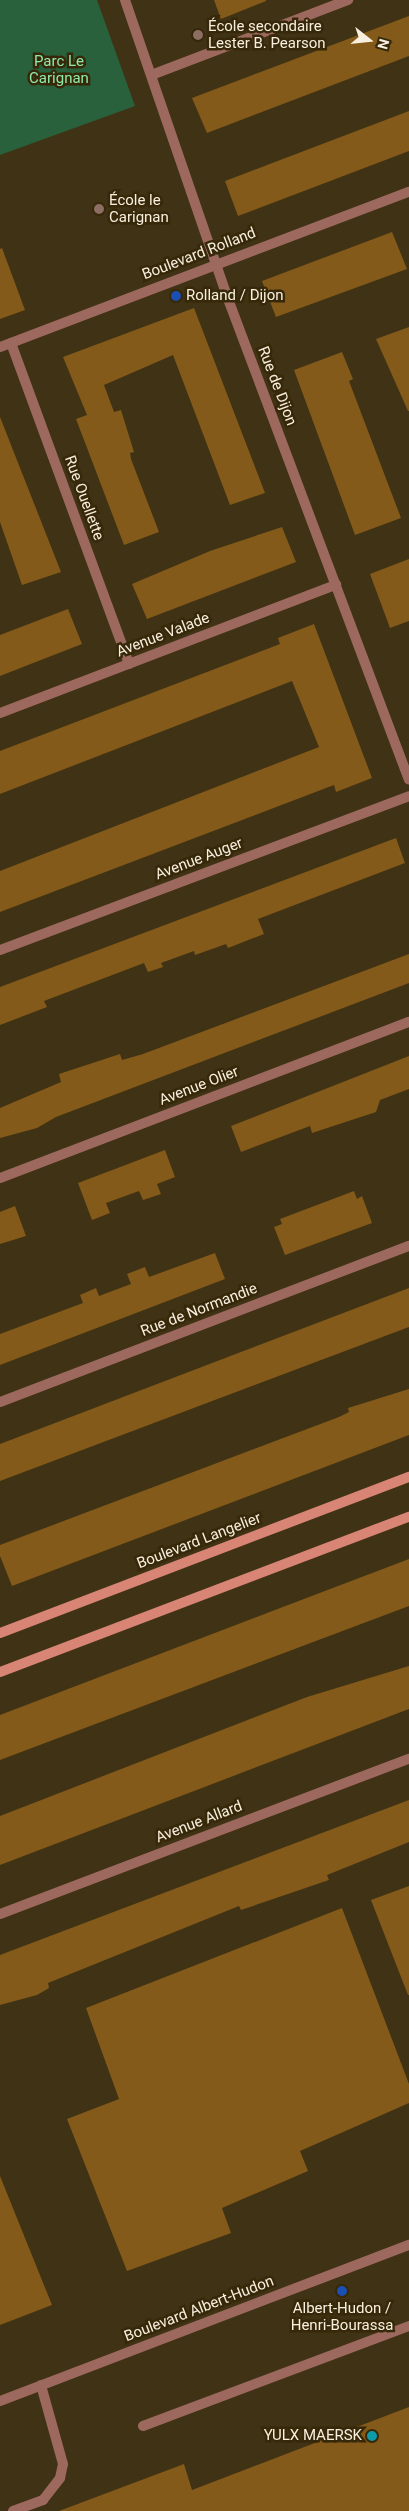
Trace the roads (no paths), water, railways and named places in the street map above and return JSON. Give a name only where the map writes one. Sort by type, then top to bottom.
[{"type":"main road","name":"Boulevard Langelier","points":[[0,1633],[409,1477]]},
{"type":"main road","points":[[0,1672],[409,1517]]},
{"type":"street","name":"Rue de Dijon","points":[[125,0],[154,74],[216,263],[409,780]]},
{"type":"street","points":[[154,74],[348,0]]},
{"type":"street","name":"Boulevard Rolland","points":[[0,347],[216,263],[409,192]]},
{"type":"street","name":"Rue Ouellette","points":[[11,343],[129,664]]},
{"type":"street","name":"Avenue Valade","points":[[0,713],[336,586]]},
{"type":"street","name":"Avenue Auger","points":[[0,950],[409,796]]},
{"type":"street","name":"Avenue Olier","points":[[0,1178],[409,1022]]},
{"type":"street","name":"Rue de Normandie","points":[[0,1402],[409,1246]]},
{"type":"street","name":"Avenue Allard","points":[[0,1914],[409,1759]]},
{"type":"street","name":"Boulevard Albert-Hudon","points":[[0,2401],[409,2244]]},
{"type":"street","points":[[144,2426],[409,2326]]},
{"type":"street","points":[[13,2511],[43,2500],[60,2478],[63,2464],[41,2385]]},
{"type":"place","name":"École secondaire Lester B. Pearson","points":[[198,35]]},
{"type":"place","name":"École le Carignan","points":[[99,209]]},
{"type":"place","name":"Rolland / Dijon","points":[[176,296]]},
{"type":"place","name":"Albert-Hudon / Henri-Bourassa","points":[[342,2291]]},
{"type":"place","name":"YULX MAERSK","points":[[372,2436]]},
{"type":"park label","name":"Parc Le Carignan","points":[[59,70]]}]
